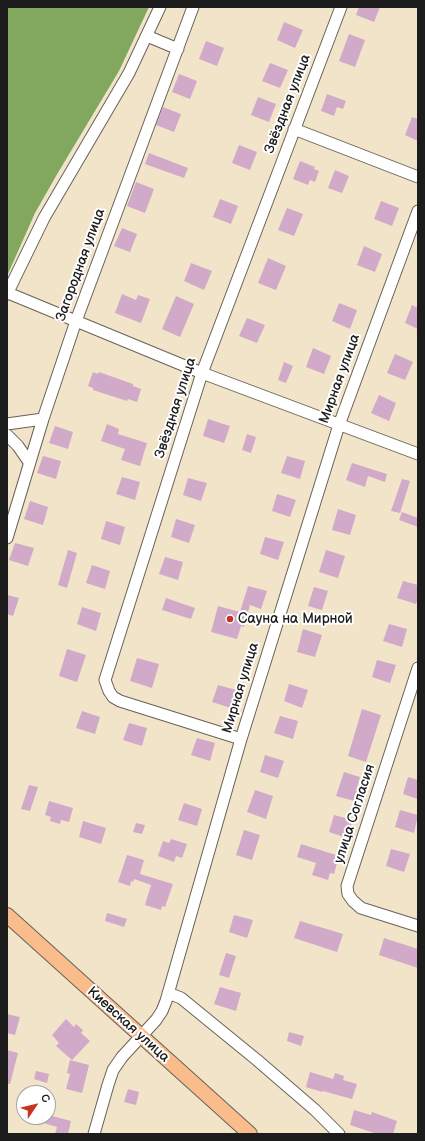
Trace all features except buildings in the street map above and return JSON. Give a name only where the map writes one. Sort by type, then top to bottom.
[{"type":"main road","name":"Киевская улица","points":[[8,918],[250,1134]]},
{"type":"street","points":[[160,7],[129,72],[44,218],[7,293],[202,373],[418,454]]},
{"type":"street","name":"Загородная улица","points":[[7,538],[29,462],[76,321],[193,7]]},
{"type":"street","name":"Звёздная улица","points":[[241,739],[120,701],[113,697],[109,691],[106,680],[202,373],[341,7]]},
{"type":"street","points":[[147,36],[178,49]]},
{"type":"street","points":[[294,129],[418,177]]},
{"type":"street","name":"Мирная улица","points":[[94,1134],[113,1070],[122,1057],[156,1020],[162,1011],[241,739],[339,425],[418,211]]},
{"type":"street","points":[[7,424],[43,419]]},
{"type":"street","points":[[7,435],[18,446],[29,462]]},
{"type":"street","name":"улица Согласия","points":[[418,668],[347,886],[348,894],[352,901],[361,908],[418,926]]},
{"type":"street","points":[[168,993],[181,998],[257,1060],[315,1110],[339,1134]]},
{"type":"green space","points":[[7,7],[149,7],[119,71],[35,213],[7,276]]},
{"type":"place","name":"Сауна на Мирной","points":[[230,619]]}]
